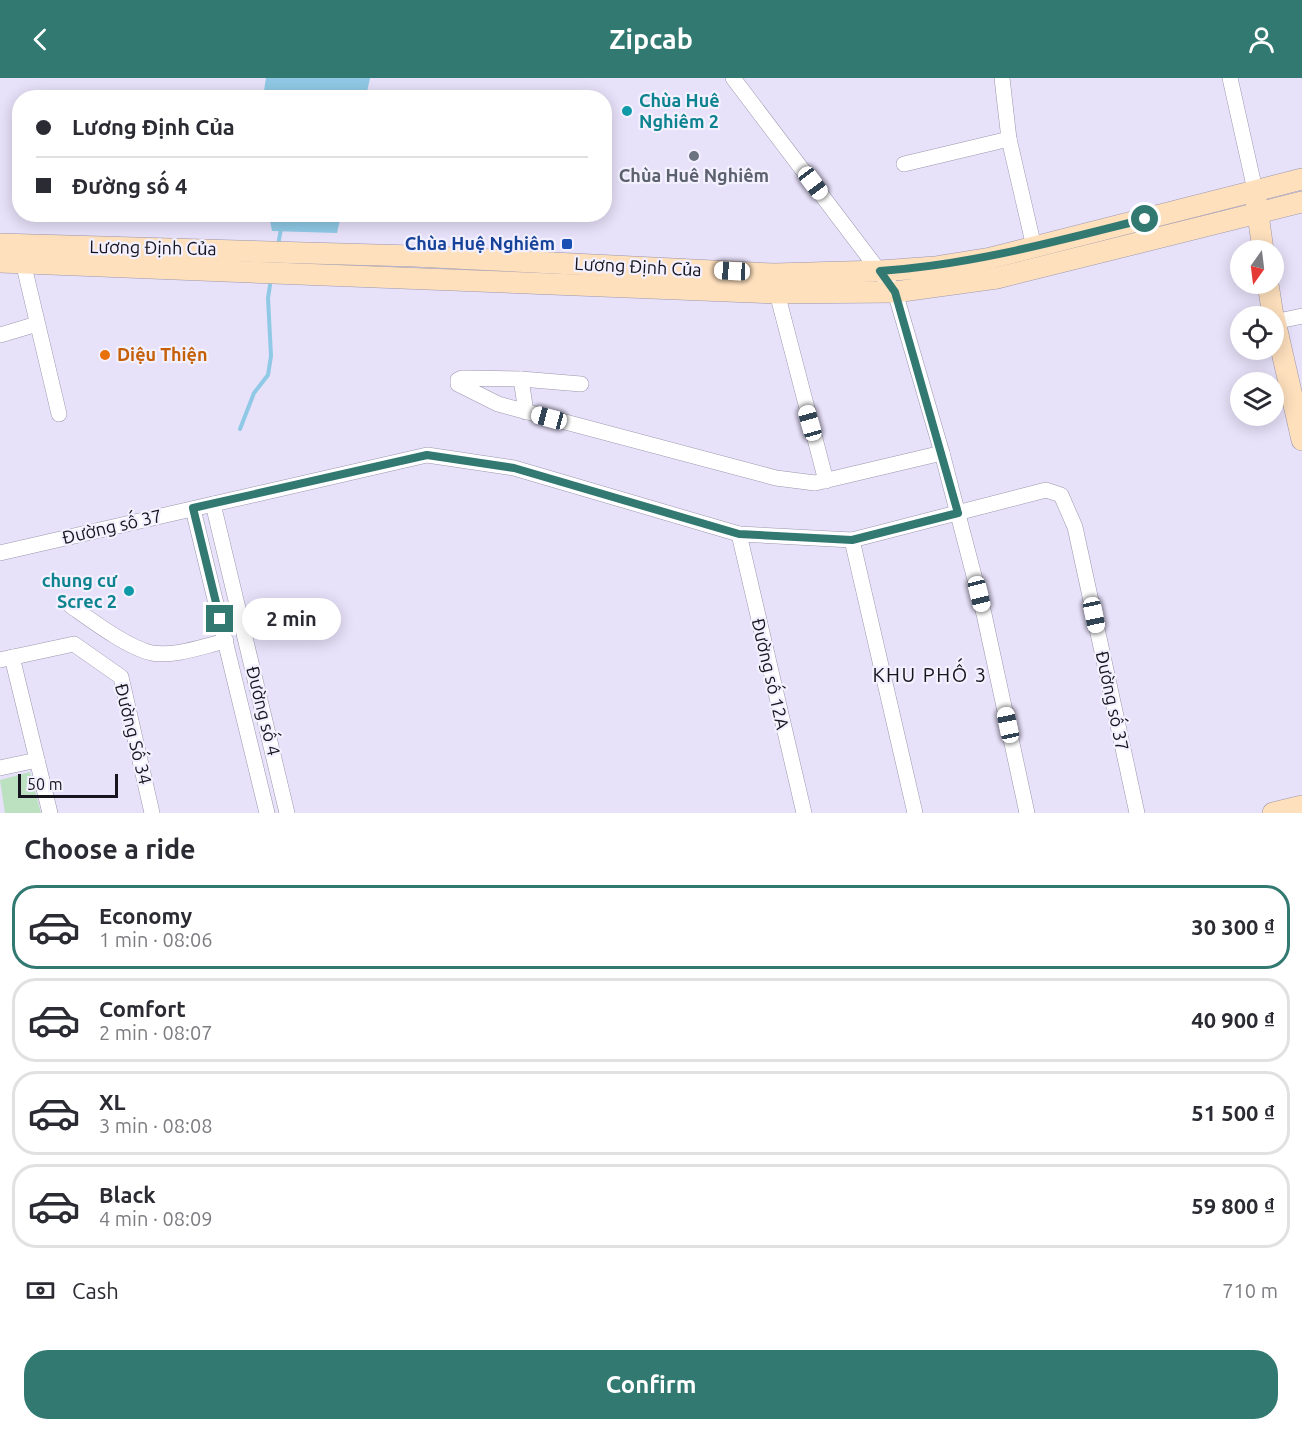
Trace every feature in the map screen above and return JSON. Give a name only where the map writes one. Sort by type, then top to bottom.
[{"type":"main road","name":"Lương Định Của","points":[[0,262],[411,256],[774,274],[880,271],[935,267],[1034,247],[1302,179]]},
{"type":"main road","points":[[1255,190],[1261,240]]},
{"type":"main road","name":"Lương Định Của","points":[[0,244],[196,258],[412,278],[777,293],[895,292],[997,278],[1302,202]]},
{"type":"main road","points":[[1283,360],[1302,440]]},
{"type":"main road","points":[[1273,813],[1302,806]]},
{"type":"street","points":[[733,78],[895,292],[942,453],[984,614],[1027,813]]},
{"type":"street","points":[[1002,78],[1010,139],[1034,247]]},
{"type":"street","points":[[1230,78],[1255,190]]},
{"type":"street","points":[[904,164],[1010,139]]},
{"type":"street","points":[[23,262],[59,414]]},
{"type":"street","points":[[777,293],[826,481]]},
{"type":"street","points":[[1284,320],[1302,316]]},
{"type":"street","points":[[0,334],[37,324]]},
{"type":"street","points":[[581,384],[521,379],[462,378],[458,382],[498,404],[776,478],[815,483],[942,453]]},
{"type":"street","points":[[521,379],[526,412]]},
{"type":"street","name":"Đường số 37","points":[[0,553],[427,455],[514,468],[739,534],[852,540],[1046,490],[1061,495],[1075,527],[1137,813]]},
{"type":"street","name":"Đường số 4","points":[[213,504],[287,813]]},
{"type":"street","name":"Đường số 4","points":[[193,508],[267,813]]},
{"type":"street","name":"Đường số 12A","points":[[739,534],[804,813]]},
{"type":"street","points":[[852,540],[915,813]]},
{"type":"street","points":[[71,606],[131,644],[151,653],[171,653],[226,641]]},
{"type":"street","name":"Đường Số 34","points":[[6,659],[74,644],[121,677],[152,813]]},
{"type":"street","points":[[6,659],[37,760],[50,813]]},
{"type":"street","points":[[0,768],[37,760]]},
{"type":"green space","points":[[30,772],[41,813],[5,813],[0,780]]},
{"type":"water","points":[[266,78],[370,78],[367,90],[264,90]]},
{"type":"water","points":[[270,222],[339,222],[337,233],[272,231]]},
{"type":"waterway","points":[[278,245],[281,229]]},
{"type":"waterway","points":[[240,429],[254,393],[268,375],[271,356],[268,298],[271,279]]},
{"type":"place","name":"Chùa Huê Nghiêm 2","points":[[627,111]]},
{"type":"place","name":"Chùa Huê Nghiêm","points":[[694,156]]},
{"type":"place","name":"Chùa Huệ Nghiêm","points":[[567,244]]},
{"type":"place","name":"Diệu Thiện","points":[[105,355]]},
{"type":"place","name":"chung cư Screc 2","points":[[129,591]]},
{"type":"district","name":"KHU PHỐ 3","points":[[930,675]]},
{"type":"route","points":[[220,619],[193,508],[427,455],[514,468],[739,534],[852,540],[958,513],[895,292],[880,271],[935,267],[992,258],[1145,219]]}]
